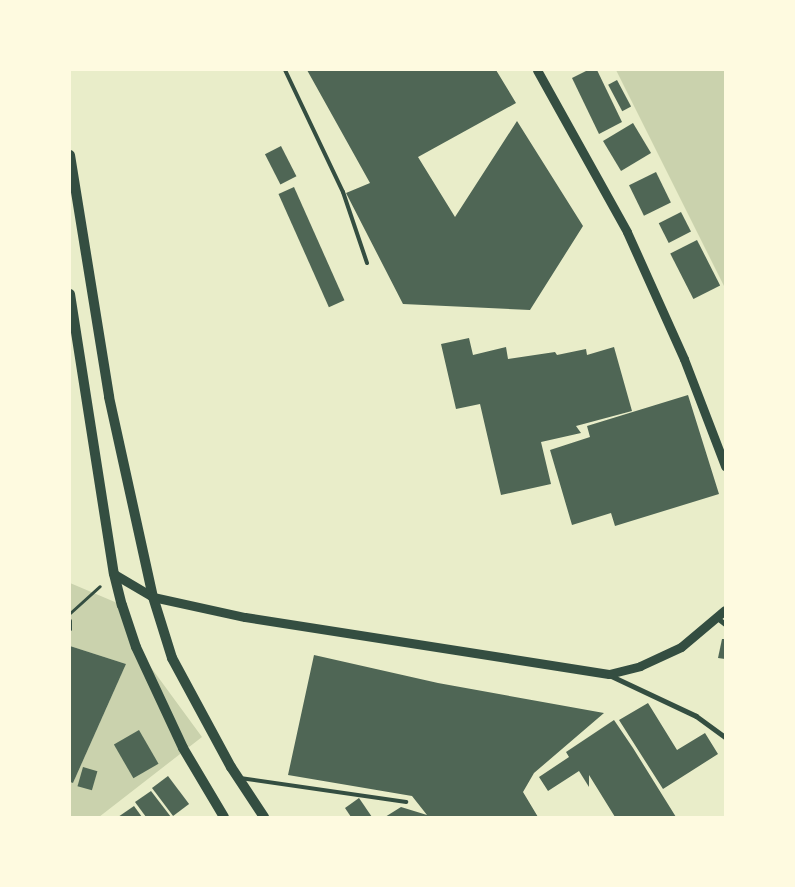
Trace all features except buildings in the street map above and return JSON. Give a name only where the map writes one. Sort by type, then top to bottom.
[{"type":"main road","points":[[70,154],[109,397],[153,597],[172,658],[238,778],[264,817]]},
{"type":"main road","points":[[70,294],[114,574],[136,647],[184,748],[224,817]]},
{"type":"street","points":[[537,70],[627,232],[684,360],[725,466]]},
{"type":"street","points":[[114,574],[153,597],[244,617],[609,674],[696,716],[725,737]]},
{"type":"street","points":[[609,674],[640,666],[681,647],[725,610]]},
{"type":"street","points":[[716,618],[725,624]]},
{"type":"lane","points":[[285,70],[343,192],[367,263]]},
{"type":"lane","points":[[238,778],[406,802]]},
{"type":"path","points":[[70,613],[114,574]]},
{"type":"path","points":[[70,620],[70,629]]},
{"type":"green space","points":[[616,70],[725,70],[725,288]]},
{"type":"green space","points":[[70,583],[122,605],[136,647],[202,737],[99,817],[70,817],[70,782],[73,783],[126,664],[70,646]]}]
